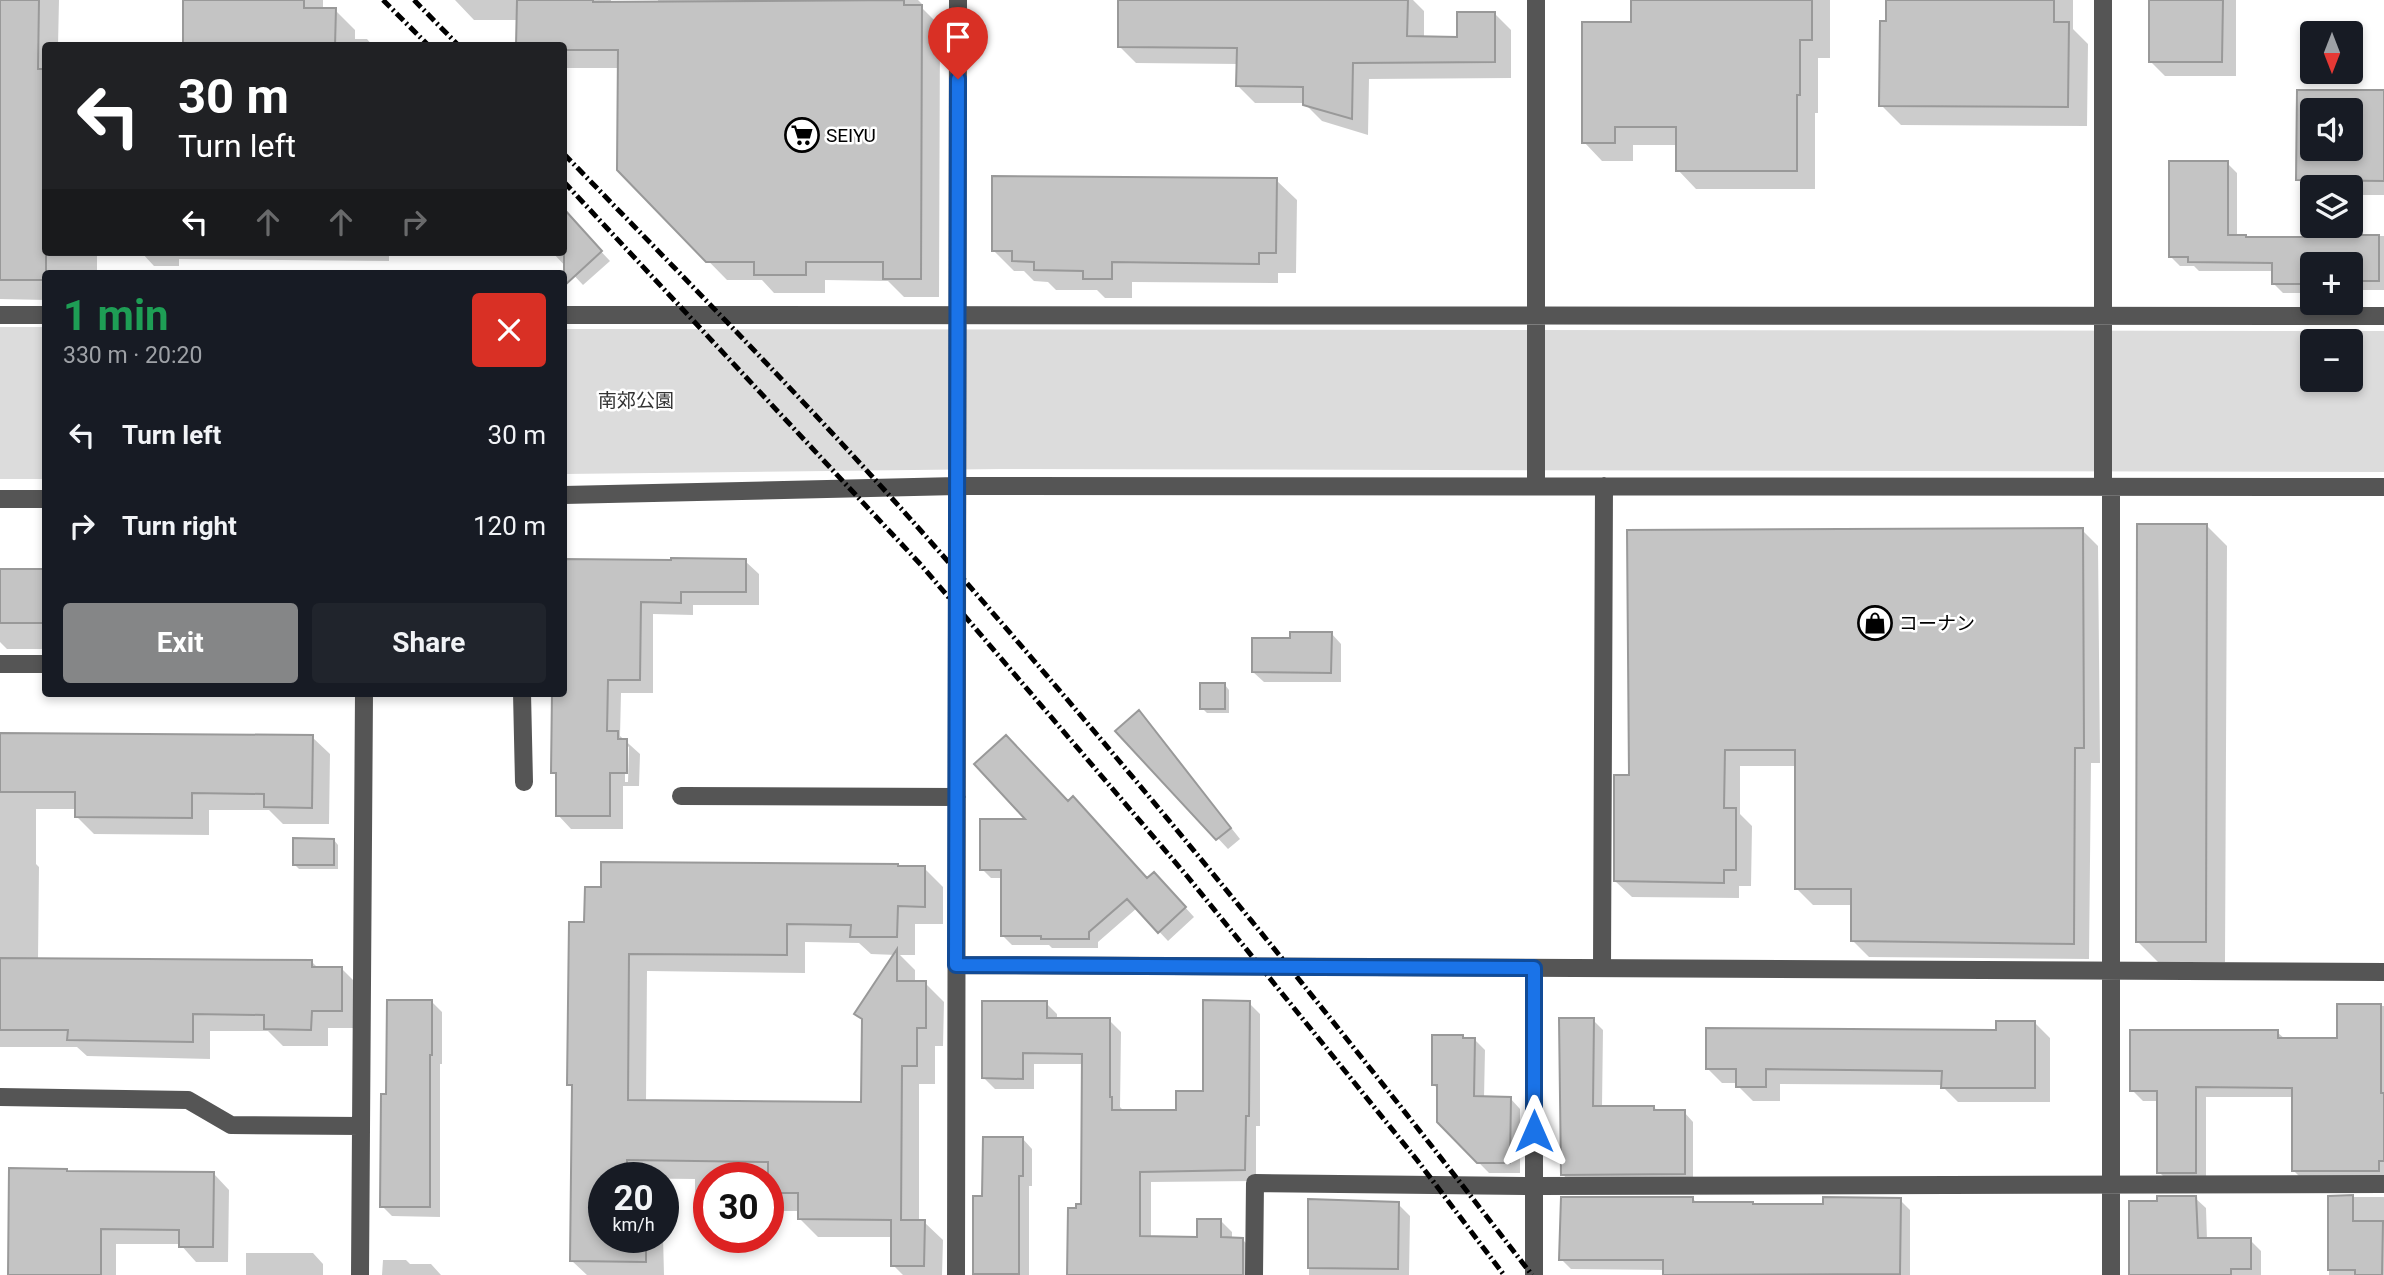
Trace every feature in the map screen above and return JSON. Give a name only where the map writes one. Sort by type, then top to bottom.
[{"type":"street","points":[[956,1275],[958,0]]},
{"type":"street","points":[[1536,0],[1536,486]]},
{"type":"street","points":[[2103,0],[2111,1275]]},
{"type":"street","points":[[0,315],[42,315]]},
{"type":"street","points":[[567,315],[2384,316]]},
{"type":"street","points":[[567,495],[957,486],[2384,487]]},
{"type":"street","points":[[1602,968],[1604,486]]},
{"type":"street","points":[[0,499],[42,499]]},
{"type":"street","points":[[0,664],[42,664]]},
{"type":"street","points":[[360,1275],[364,697]]},
{"type":"street","points":[[523,697],[524,782]]},
{"type":"street","points":[[681,796],[957,797]]},
{"type":"street","points":[[956,965],[2384,972]]},
{"type":"street","points":[[1534,968],[1534,1275]]},
{"type":"street","points":[[0,1097],[188,1100],[231,1125],[361,1126]]},
{"type":"street","points":[[1254,1275],[1255,1183],[1534,1186],[2384,1185]]},
{"type":"green space","points":[[0,327],[42,327],[42,479],[0,479]]},
{"type":"green space","name":"南郊公園","points":[[567,329],[2300,331],[2300,392],[2363,392],[2363,331],[2384,331],[2384,472],[1000,469],[567,474]]},
{"type":"building","points":[[0,0],[39,0],[38,69],[42,69],[42,256],[46,256],[46,270],[42,270],[42,280],[0,280]]},
{"type":"building","points":[[183,0],[304,0],[304,8],[336,8],[335,42],[183,42]]},
{"type":"building","points":[[517,0],[904,0],[904,5],[922,5],[921,279],[883,279],[883,262],[806,262],[806,275],[754,275],[754,262],[706,262],[617,170],[618,50],[567,50],[567,42],[516,42]]},
{"type":"building","points":[[1118,0],[1408,0],[1407,36],[1457,37],[1457,12],[1495,12],[1495,62],[1353,63],[1352,119],[1303,105],[1303,87],[1236,86],[1237,48],[1118,47]]},
{"type":"building","points":[[1631,0],[1812,0],[1812,40],[1800,40],[1797,171],[1676,171],[1676,127],[1615,127],[1615,143],[1582,143],[1582,22],[1631,22]]},
{"type":"building","points":[[1886,0],[2054,0],[2054,22],[2069,22],[2068,107],[1879,106],[1880,21],[1886,21]]},
{"type":"building","points":[[2149,0],[2223,0],[2222,62],[2149,62]]},
{"type":"building","points":[[2297,90],[2384,90],[2384,181],[2363,181],[2363,175],[2300,175],[2300,180],[2296,180]]},
{"type":"building","points":[[2169,161],[2228,161],[2228,235],[2363,238],[2363,235],[2379,235],[2379,281],[2363,281],[2363,252],[2300,252],[2300,284],[2272,284],[2272,263],[2188,262],[2188,257],[2169,257]]},
{"type":"building","points":[[992,176],[1277,178],[1276,253],[1259,253],[1259,264],[1112,262],[1112,279],[1083,279],[1083,271],[1034,270],[1034,262],[1012,261],[1012,251],[992,251]]},
{"type":"building","points":[[567,212],[602,251],[567,283],[567,270],[564,270],[564,256],[567,256]]},
{"type":"building","points":[[2137,524],[2207,524],[2206,942],[2136,942]]},
{"type":"building","points":[[2083,528],[2084,748],[2075,748],[2074,944],[1851,941],[1851,889],[1795,889],[1795,750],[1725,750],[1724,808],[1736,808],[1736,870],[1724,870],[1724,883],[1614,881],[1614,775],[1629,775],[1627,530]]},
{"type":"building","points":[[567,559],[746,559],[746,592],[681,592],[681,603],[641,602],[640,680],[608,680],[607,731],[618,731],[618,739],[627,739],[627,773],[610,773],[610,816],[556,816],[556,773],[551,773],[552,697],[567,697]]},
{"type":"building","points":[[0,569],[42,569],[42,623],[0,623]]},
{"type":"building","points":[[1290,632],[1332,632],[1331,673],[1252,672],[1252,638],[1290,638]]},
{"type":"building","points":[[1200,683],[1225,683],[1225,709],[1200,709]]},
{"type":"building","points":[[1139,710],[1231,828],[1216,840],[1115,731]]},
{"type":"building","points":[[0,733],[313,735],[312,808],[264,807],[264,794],[192,793],[192,818],[75,817],[75,792],[0,792]]},
{"type":"building","points":[[1006,735],[1068,801],[1073,796],[1147,878],[1154,872],[1186,907],[1158,933],[1127,899],[1089,932],[1089,939],[1001,936],[1001,870],[980,870],[980,819],[1025,819],[974,764]]},
{"type":"building","points":[[293,838],[334,839],[334,865],[293,865]]},
{"type":"building","points":[[601,862],[925,866],[925,907],[898,906],[897,937],[850,937],[851,925],[787,924],[787,955],[629,954],[628,1100],[861,1102],[862,1019],[854,1014],[897,949],[897,981],[926,981],[926,1028],[917,1028],[917,1066],[902,1066],[901,1220],[925,1220],[924,1266],[891,1266],[891,1220],[798,1219],[798,1193],[784,1193],[784,1162],[588,1162],[588,1253],[646,1253],[646,1262],[570,1261],[572,1085],[567,1085],[569,922],[584,922],[585,887],[601,887]]},
{"type":"building","points":[[0,958],[312,960],[312,967],[342,967],[342,1011],[312,1011],[311,1030],[264,1029],[264,1015],[193,1014],[193,1042],[67,1040],[68,1030],[0,1030]]},
{"type":"building","points":[[387,1000],[432,1000],[430,1207],[380,1207],[381,1094],[386,1094]]},
{"type":"building","points":[[1203,1000],[1250,1001],[1249,1116],[1246,1116],[1245,1170],[1140,1172],[1140,1236],[1197,1237],[1197,1219],[1221,1219],[1221,1237],[1243,1238],[1243,1275],[1067,1275],[1068,1208],[1076,1208],[1076,1204],[1081,1204],[1082,1054],[1023,1053],[1023,1079],[982,1078],[982,1001],[1047,1001],[1047,1018],[1110,1018],[1112,1110],[1176,1110],[1176,1091],[1203,1091]]},
{"type":"building","points":[[2337,1004],[2381,1004],[2384,1161],[2379,1161],[2379,1171],[2292,1171],[2292,1088],[2196,1087],[2196,1173],[2157,1173],[2157,1091],[2130,1091],[2130,1030],[2278,1030],[2278,1038],[2337,1038]]},
{"type":"building","points":[[1559,1018],[1594,1018],[1593,1106],[1654,1106],[1654,1110],[1685,1110],[1685,1174],[1561,1175]]},
{"type":"building","points":[[1996,1021],[2035,1021],[2035,1088],[1941,1088],[1942,1071],[1766,1069],[1766,1087],[1736,1087],[1736,1069],[1706,1069],[1706,1028],[1996,1030]]},
{"type":"building","points":[[1432,1035],[1463,1035],[1463,1038],[1475,1038],[1474,1096],[1511,1097],[1510,1163],[1477,1163],[1437,1122],[1437,1085],[1432,1085]]},
{"type":"building","points":[[983,1137],[1023,1137],[1023,1176],[1019,1176],[1019,1274],[973,1274],[973,1196],[982,1196]]},
{"type":"building","points":[[9,1168],[214,1172],[213,1247],[179,1247],[179,1230],[101,1229],[101,1275],[8,1275]]},
{"type":"building","points":[[2353,1195],[2353,1221],[2383,1221],[2382,1275],[2355,1275],[2355,1270],[2328,1270],[2328,1196]]},
{"type":"building","points":[[2157,1196],[2196,1196],[2198,1238],[2251,1238],[2251,1269],[2231,1269],[2231,1275],[2129,1275],[2129,1201],[2157,1201]]},
{"type":"building","points":[[1561,1197],[1693,1197],[1693,1202],[1753,1204],[1823,1204],[1823,1197],[1901,1198],[1900,1274],[1663,1275],[1663,1260],[1559,1260]]},
{"type":"building","points":[[1308,1199],[1399,1202],[1398,1269],[1308,1268]]},
{"type":"railway","points":[[383,0],[425,42]]},
{"type":"railway","points":[[414,0],[455,42]]},
{"type":"railway","points":[[567,157],[834,436],[1001,622],[1233,898],[1532,1275]]},
{"type":"railway","points":[[567,185],[922,566],[1187,876],[1417,1160],[1504,1275]]},
{"type":"place","name":"SEIYU","points":[[802,135]]},
{"type":"place","name":"コーナン","points":[[1875,623]]},
{"type":"route","points":[[958,79],[956,965],[1534,968],[1534,1131]]}]
